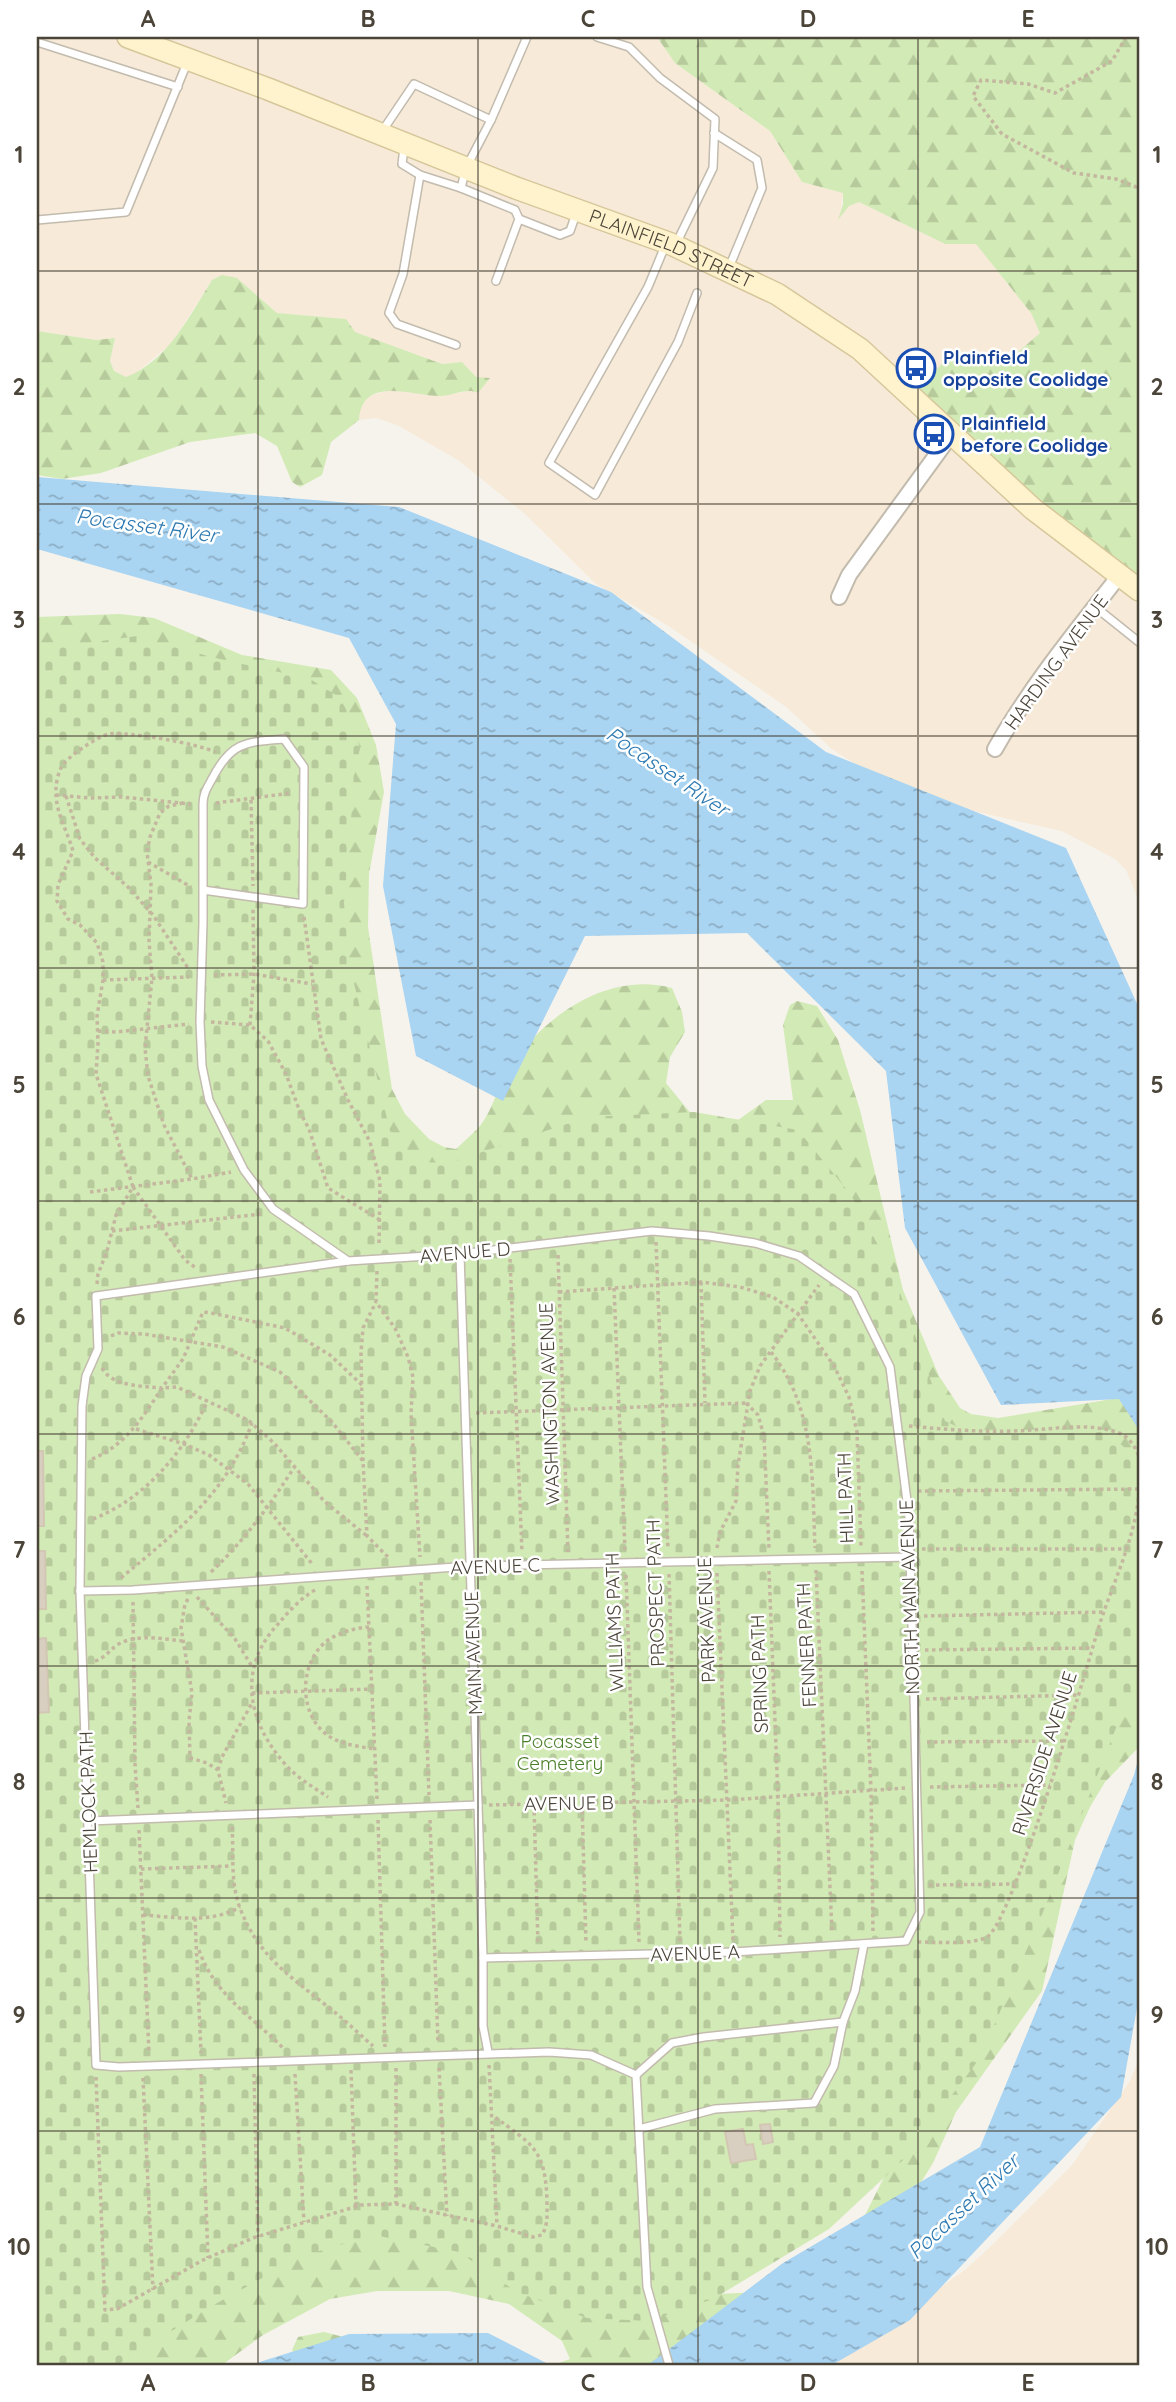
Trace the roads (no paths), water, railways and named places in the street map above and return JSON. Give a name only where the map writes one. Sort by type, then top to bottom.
[{"type":"main road","name":"PLAINFIELD STREET","points":[[128,37],[404,144],[464,178],[577,210],[671,244],[777,294],[860,349],[1033,509],[1139,590]]},
{"type":"street","points":[[839,597],[849,575],[951,435]]},
{"type":"street","name":"HARDING AVENUE","points":[[995,749],[1017,710],[1119,576]]},
{"type":"lane","points":[[464,178],[527,37]]},
{"type":"lane","points":[[597,37],[629,47],[660,78],[715,119],[713,168],[695,205],[549,463],[595,495],[678,342],[697,293]]},
{"type":"lane","points":[[37,42],[178,87]]},
{"type":"lane","points":[[37,220],[127,212],[188,59]]},
{"type":"lane","points":[[380,134],[414,84],[491,120]]},
{"type":"lane","points":[[714,133],[757,160],[762,188],[728,270]]},
{"type":"lane","points":[[404,144],[402,164],[420,175],[464,178],[515,210],[519,219],[496,281]]},
{"type":"lane","points":[[420,175],[403,274],[389,313],[397,324],[456,345]]},
{"type":"lane","points":[[519,219],[560,235],[570,231],[577,210]]},
{"type":"lane","points":[[1094,606],[1139,642]]},
{"type":"lane","points":[[203,890],[303,904],[304,766],[284,739],[249,742],[223,757],[203,795],[200,1022],[202,1066],[209,1100],[244,1170],[277,1212],[348,1261]]},
{"type":"lane","name":"AVENUE D","points":[[96,1296],[348,1261],[460,1254],[655,1232],[755,1243],[799,1255],[827,1274]]},
{"type":"lane","name":"MAIN AVENUE","points":[[460,1254],[483,2026],[488,2052]]},
{"type":"lane","name":"NORTH MAIN AVENUE","points":[[827,1274],[855,1294],[890,1367],[906,1491],[920,1912],[906,1941]]},
{"type":"lane","name":"HEMLOCK PATH","points":[[96,1296],[97,1349],[86,1376],[82,1406],[80,1591],[96,2065],[142,2066],[488,2052]]},
{"type":"lane","name":"AVENUE C","points":[[80,1591],[470,1566],[862,1558],[910,1553]]},
{"type":"lane","points":[[89,1821],[478,1805]]},
{"type":"lane","name":"AVENUE A","points":[[483,1958],[734,1952],[906,1941]]},
{"type":"lane","points":[[639,2129],[715,2109],[814,2104],[834,2066],[843,2022],[855,1992],[864,1944]]},
{"type":"lane","points":[[636,2075],[672,2043],[843,2022]]},
{"type":"lane","points":[[488,2052],[591,2055],[636,2075]]},
{"type":"lane","points":[[636,2075],[647,2287],[669,2365]]},
{"type":"water","name":"Pocasset River","points":[[37,477],[399,507],[611,592],[826,752],[1066,848],[1139,1008],[1139,1430],[1119,1399],[1001,1405],[905,1228],[886,1071],[747,933],[585,936],[503,1101],[416,1056],[383,886],[396,724],[349,638],[37,549]]},
{"type":"water","name":"Pocasset River","points":[[1139,1756],[1139,1997],[1121,2097],[910,2320],[832,2365],[648,2365],[783,2263],[980,2147],[1134,1775]]},
{"type":"water","points":[[488,2333],[550,2365],[250,2365],[349,2334]]},
{"type":"place","name":"Plainfield opposite Coolidge","points":[[916,368]]},
{"type":"place","name":"Plainfield before Coolidge","points":[[934,434]]},
{"type":"park label","name":"Pocasset Cemetery","points":[[560,1752]]}]
